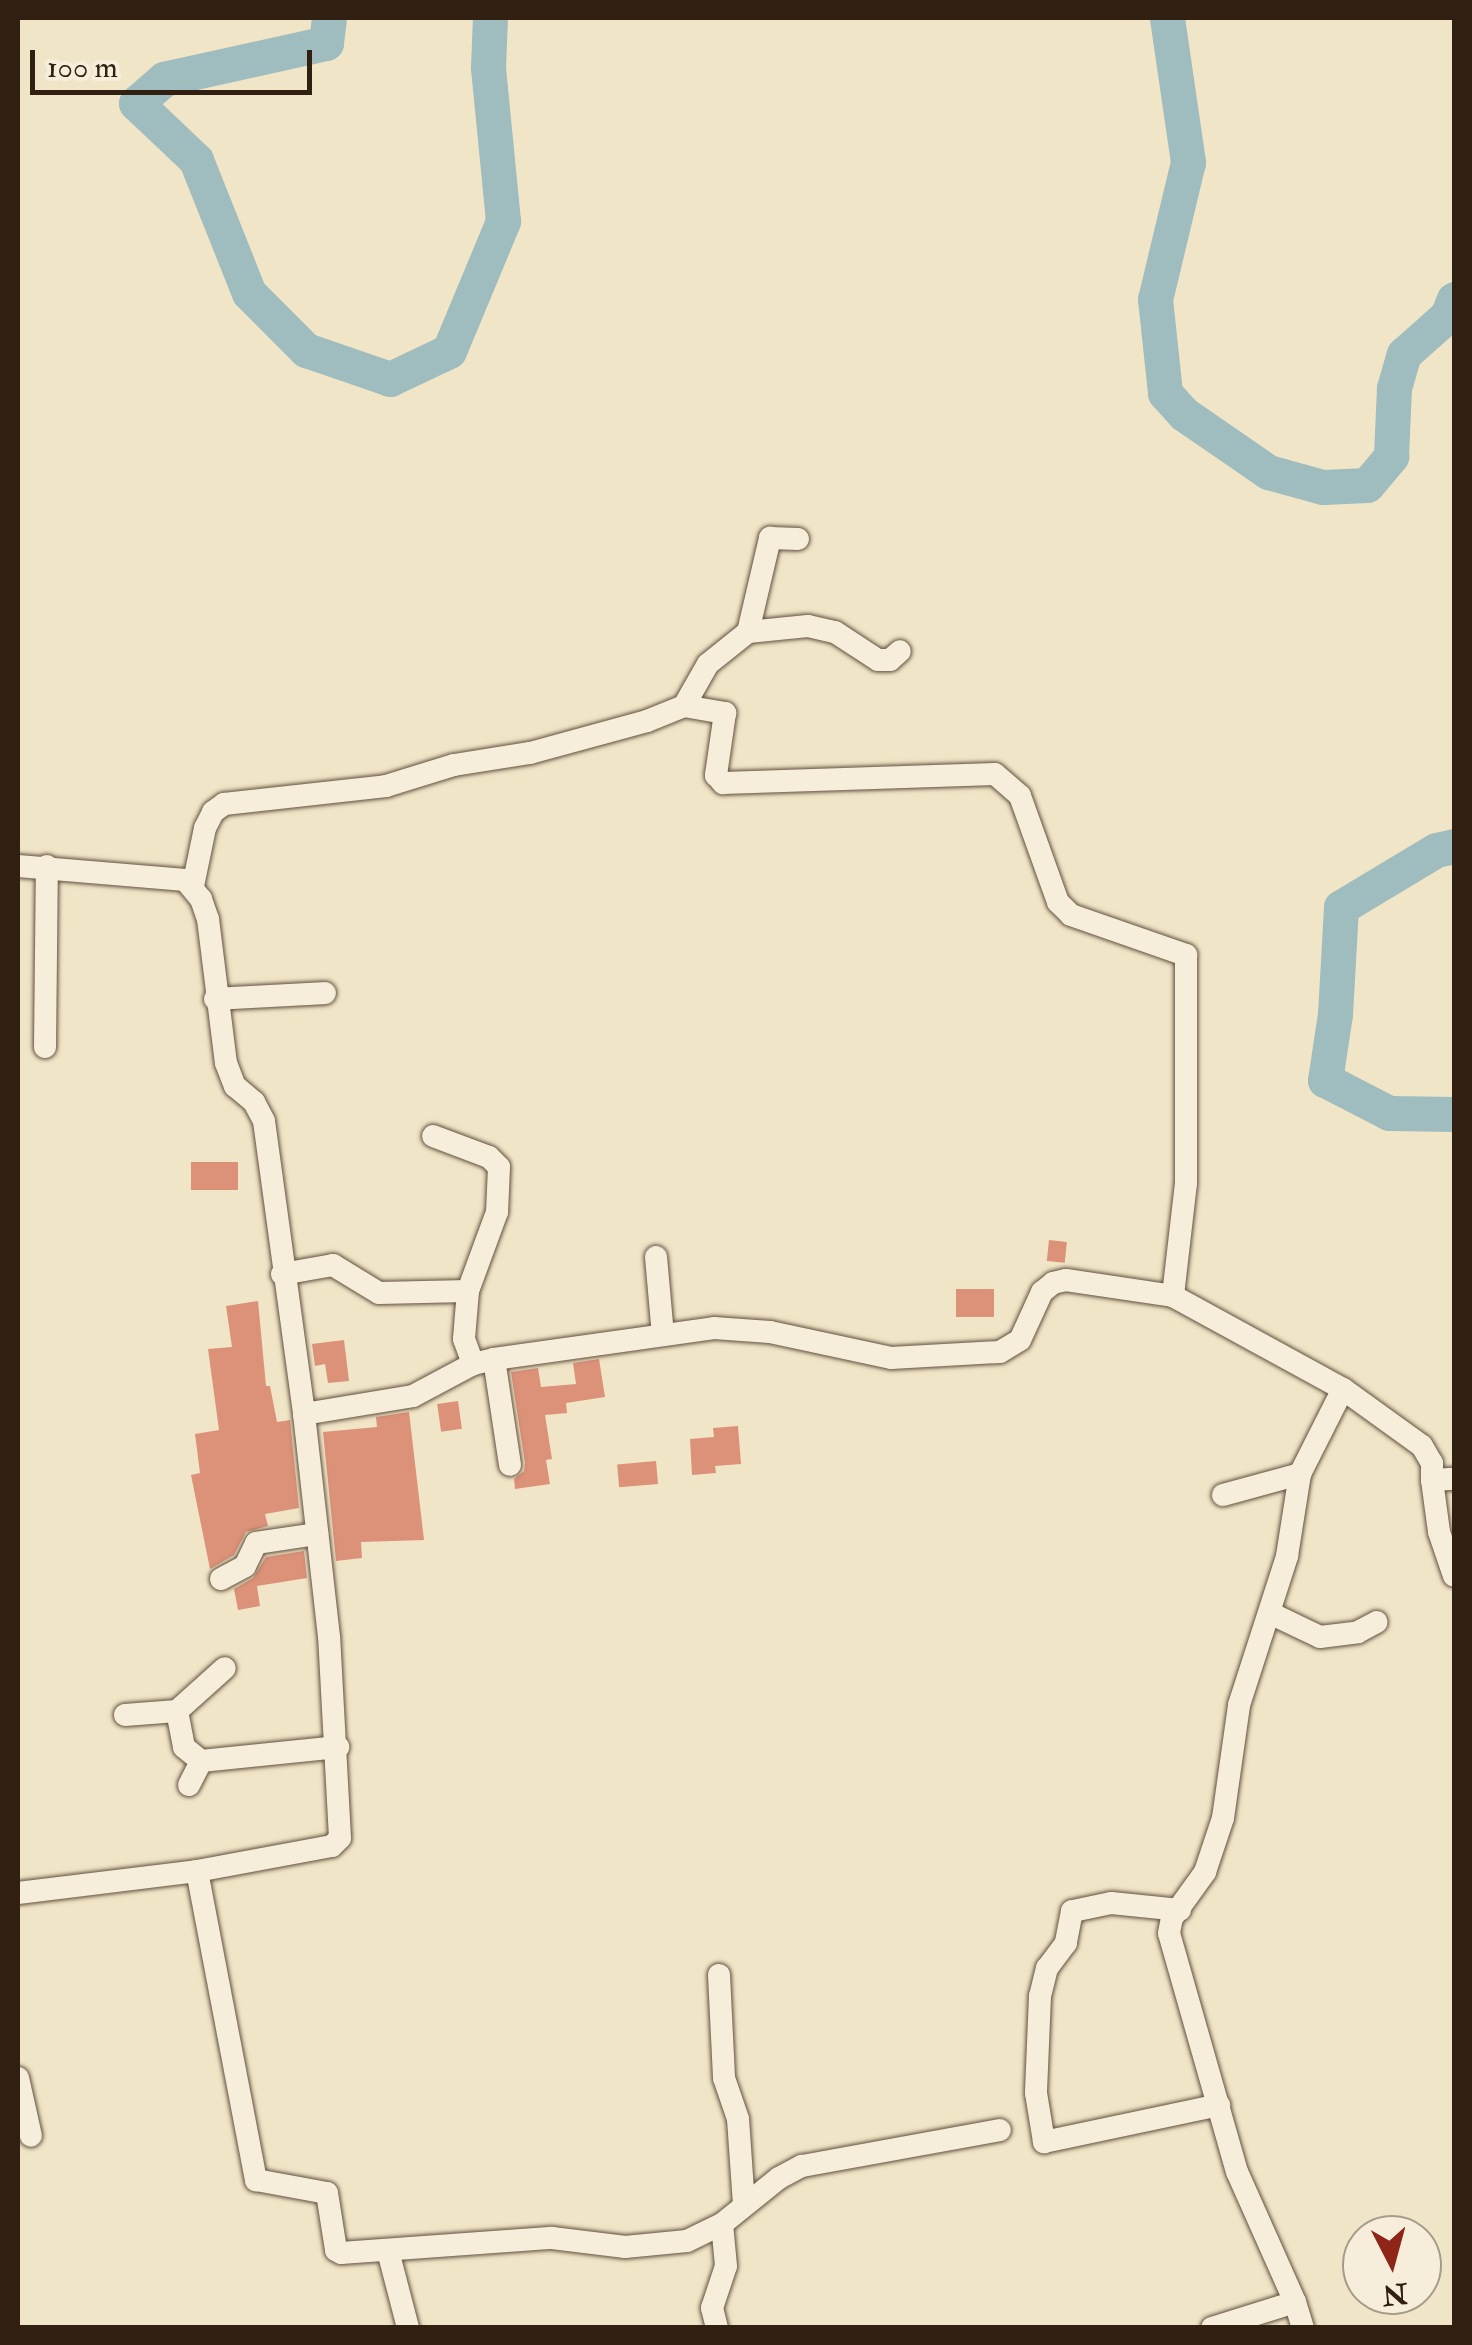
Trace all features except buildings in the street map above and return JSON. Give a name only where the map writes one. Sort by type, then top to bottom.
[{"type":"street","points":[[748,632],[770,538],[798,539]]},
{"type":"street","points":[[684,706],[708,664],[748,632],[808,626],[835,632],[878,660],[890,660],[900,651]]},
{"type":"street","points":[[192,886],[205,828],[213,812],[224,804],[410,781],[454,765],[530,753],[647,721],[684,706],[726,715],[716,767],[723,783],[995,774],[1020,796],[1058,902],[1071,915],[1173,946],[1186,955],[1186,1183],[1173,1296]]},
{"type":"street","points":[[18,866],[185,880],[192,886],[208,920],[215,999],[235,1086],[254,1102],[264,1121],[304,1414],[338,1747],[342,1828],[332,1846],[197,1871],[18,1893]]},
{"type":"street","points":[[45,1046],[47,866]]},
{"type":"street","points":[[215,999],[324,993]]},
{"type":"street","points":[[434,1136],[489,1157],[499,1167],[497,1212],[468,1291],[464,1339],[484,1362],[510,1465]]},
{"type":"street","points":[[656,1257],[663,1335]]},
{"type":"street","points":[[282,1274],[333,1265],[351,1272],[379,1293],[468,1291]]},
{"type":"street","points":[[304,1414],[414,1396],[484,1362],[714,1328],[750,1329],[891,1358],[967,1356],[1013,1347],[1025,1331],[1033,1306],[1052,1283],[1108,1283],[1173,1296],[1343,1389],[1422,1446],[1443,1480],[1439,1532],[1454,1576]]},
{"type":"street","points":[[1302,2328],[1296,2302],[1236,2172],[1169,1934],[1205,1872],[1222,1818],[1239,1705],[1272,1614],[1287,1556],[1300,1474],[1343,1389]]},
{"type":"street","points":[[1223,1495],[1300,1474]]},
{"type":"street","points":[[221,1579],[246,1566],[256,1543],[316,1534]]},
{"type":"street","points":[[1272,1614],[1320,1637],[1358,1632],[1378,1622]]},
{"type":"street","points":[[125,1715],[177,1711],[225,1668]]},
{"type":"street","points":[[177,1711],[184,1747],[200,1761],[338,1747]]},
{"type":"street","points":[[189,1785],[200,1761]]},
{"type":"street","points":[[197,1871],[256,2180],[327,2194],[336,2250],[388,2251],[552,2238],[625,2247],[687,2241],[722,2224],[744,2204],[802,2166],[1000,2130]]},
{"type":"street","points":[[1180,1910],[1111,1903],[1072,1911],[1066,1943],[1048,1968],[1040,1996],[1036,2092],[1044,2142],[1218,2106]]},
{"type":"street","points":[[718,1975],[724,2078],[738,2120],[744,2204]]},
{"type":"street","points":[[18,2078],[31,2136]]},
{"type":"street","points":[[717,2328],[712,2308],[726,2266],[722,2224]]},
{"type":"street","points":[[388,2251],[408,2328]]},
{"type":"street","points":[[1212,2328],[1296,2302]]},
{"type":"waterway","points":[[329,18],[326,43],[164,79],[136,103],[196,160],[249,293],[306,350],[390,379],[449,351],[503,221],[488,67],[490,18]]},
{"type":"waterway","points":[[1167,18],[1188,162],[1155,299],[1165,393],[1184,414],[1268,472],[1323,487],[1367,485],[1391,456],[1394,388],[1404,354],[1447,316],[1454,299]]},
{"type":"waterway","points":[[1454,846],[1436,850],[1341,907],[1335,1014],[1325,1080],[1389,1113],[1454,1114]]}]
